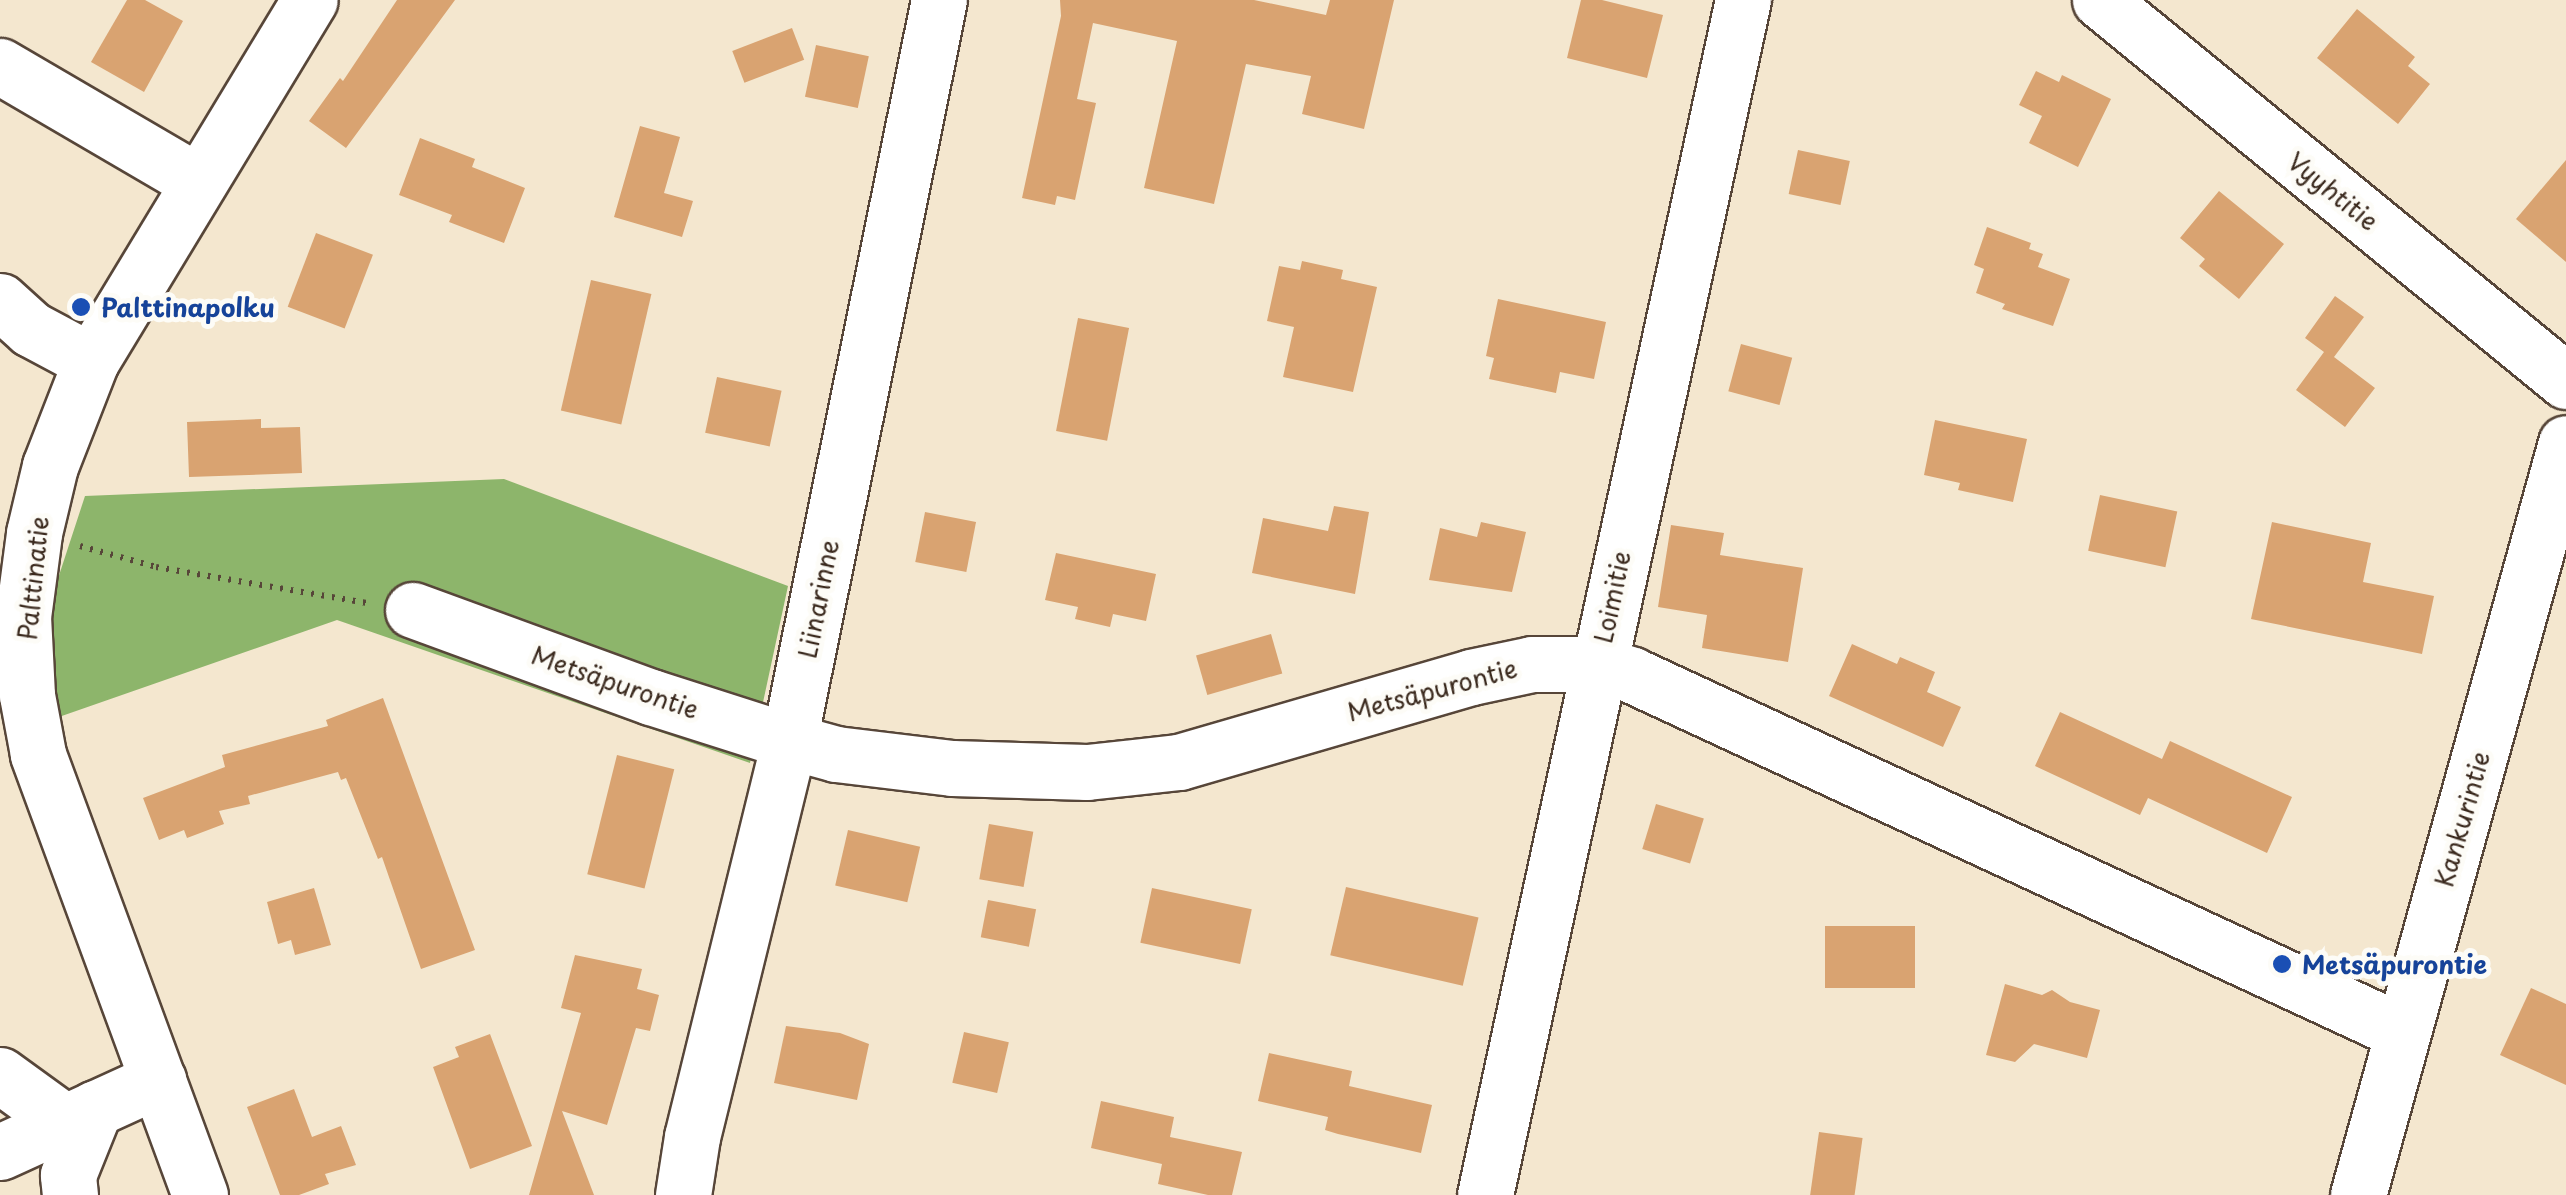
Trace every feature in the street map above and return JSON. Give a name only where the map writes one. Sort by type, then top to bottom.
[{"type":"street","name":"Palttinatie","points":[[200,1195],[38,754],[27,695],[23,617],[34,533],[50,466],[91,361],[310,0]]},
{"type":"street","name":"Liinarinne","points":[[682,1195],[692,1138],[789,741],[939,0]]},
{"type":"street","name":"Loimitie","points":[[1485,1195],[1743,0]]},
{"type":"street","name":"Vyyhtitie","points":[[2100,0],[2566,381]]},
{"type":"street","points":[[0,66],[198,182]]},
{"type":"street","points":[[10,321],[91,361]]},
{"type":"street","name":"Kankurintie","points":[[2358,1195],[2566,443]]},
{"type":"street","name":"Metsäpurontie","points":[[413,610],[651,697],[789,741],[836,754],[952,768],[1086,772],[1180,762],[1472,677],[1532,664],[1598,664],[1632,674],[2402,1032]]},
{"type":"street","points":[[0,1076],[80,1115]]},
{"type":"street","points":[[0,1152],[158,1080]]},
{"type":"street","points":[[70,1195],[68,1174],[80,1115]]},
{"type":"path","points":[[76,544],[156,567],[413,610]]},
{"type":"green space","points":[[504,479],[788,586],[750,763],[337,620],[56,718],[49,606],[85,496]]},
{"type":"building","points":[[127,0],[145,0],[183,21],[144,92],[91,62]]},
{"type":"building","points":[[397,0],[455,0],[346,148],[309,121],[340,78],[343,81]]},
{"type":"building","points":[[1060,0],[1254,0],[1326,15],[1330,0],[1394,0],[1364,129],[1302,114],[1311,76],[1246,64],[1214,204],[1144,188],[1177,41],[1093,23],[1077,99],[1096,103],[1075,200],[1057,196],[1055,205],[1022,198],[1061,16]]},
{"type":"building","points":[[1581,0],[1602,0],[1663,15],[1647,78],[1567,58]]},
{"type":"building","points":[[2357,9],[2415,57],[2408,66],[2430,84],[2398,124],[2317,58]]},
{"type":"building","points":[[792,28],[804,60],[744,83],[732,51]]},
{"type":"building","points":[[816,45],[869,56],[858,108],[805,97]]},
{"type":"building","points":[[2036,71],[2059,82],[2062,75],[2111,99],[2078,167],[2029,143],[2042,116],[2019,105]]},
{"type":"building","points":[[640,126],[680,137],[664,193],[693,201],[682,237],[614,217]]},
{"type":"building","points":[[420,138],[475,159],[472,167],[525,188],[504,243],[449,222],[452,215],[399,195]]},
{"type":"building","points":[[1798,150],[1850,161],[1840,205],[1789,194]]},
{"type":"building","points":[[2566,160],[2566,262],[2516,219]]},
{"type":"building","points":[[2219,191],[2284,244],[2239,299],[2199,266],[2205,259],[2180,238]]},
{"type":"building","points":[[1987,227],[2031,243],[2029,249],[2043,254],[2038,267],[2070,279],[2053,326],[2002,309],[2005,304],[1976,293],[1984,269],[1974,265]]},
{"type":"building","points":[[316,233],[373,255],[345,329],[288,307]]},
{"type":"building","points":[[1302,261],[1343,270],[1341,279],[1377,287],[1353,392],[1283,377],[1294,327],[1267,321],[1279,266],[1300,270]]},
{"type":"building","points":[[591,280],[651,294],[621,425],[561,411]]},
{"type":"building","points":[[2335,296],[2364,317],[2334,357],[2375,388],[2345,427],[2296,390],[2324,352],[2305,338]]},
{"type":"building","points":[[1498,299],[1606,322],[1594,379],[1560,372],[1556,393],[1489,379],[1494,358],[1486,356]]},
{"type":"building","points":[[1078,318],[1129,328],[1107,441],[1056,431]]},
{"type":"building","points":[[1741,344],[1792,358],[1780,405],[1728,391]]},
{"type":"building","points":[[717,377],[782,391],[770,446],[705,433]]},
{"type":"building","points":[[261,419],[261,428],[300,427],[302,473],[189,477],[187,422]]},
{"type":"building","points":[[1935,420],[2027,439],[2013,502],[1958,490],[1960,483],[1924,475]]},
{"type":"building","points":[[2100,495],[2177,511],[2165,567],[2088,551]]},
{"type":"building","points":[[1334,506],[1369,512],[1355,594],[1252,573],[1263,518],[1328,531]]},
{"type":"building","points":[[925,512],[976,522],[966,572],[915,562]]},
{"type":"building","points":[[1481,522],[1526,532],[1512,592],[1429,580],[1440,528],[1477,537]]},
{"type":"building","points":[[2272,522],[2371,543],[2363,582],[2434,596],[2422,654],[2251,619]]},
{"type":"building","points":[[1671,525],[1724,533],[1720,555],[1803,568],[1788,662],[1702,648],[1707,615],[1658,607]]},
{"type":"building","points":[[1056,553],[1156,574],[1146,621],[1113,614],[1110,627],[1075,619],[1078,607],[1045,600]]},
{"type":"building","points":[[1271,634],[1282,673],[1207,695],[1196,655]]},
{"type":"building","points":[[1852,644],[1897,664],[1900,657],[1935,672],[1927,692],[1961,707],[1943,747],[1829,696]]},
{"type":"building","points":[[383,698],[475,950],[421,969],[382,857],[378,859],[346,778],[341,780],[338,772],[248,796],[250,804],[219,811],[224,824],[187,838],[184,830],[159,840],[143,798],[225,767],[222,755],[328,726],[326,720]]},
{"type":"building","points":[[2060,712],[2162,759],[2170,741],[2292,797],[2267,853],[2148,798],[2140,815],[2035,766]]},
{"type":"building","points":[[617,755],[674,769],[644,889],[587,874]]},
{"type":"building","points":[[1656,804],[1704,819],[1690,864],[1642,849]]},
{"type":"building","points":[[989,824],[1033,832],[1024,887],[979,879]]},
{"type":"building","points":[[848,830],[920,847],[907,902],[835,886]]},
{"type":"building","points":[[1346,887],[1479,918],[1463,986],[1330,955]]},
{"type":"building","points":[[314,888],[331,945],[295,955],[291,940],[278,944],[267,902]]},
{"type":"building","points":[[1152,888],[1252,909],[1240,964],[1140,943]]},
{"type":"building","points":[[988,900],[1036,909],[1029,947],[981,937]]},
{"type":"building","points":[[1825,926],[1915,926],[1915,988],[1825,988]]},
{"type":"building","points":[[575,955],[642,969],[637,989],[659,995],[650,1031],[636,1028],[607,1125],[562,1111],[594,1195],[529,1195],[581,1013],[561,1008]]},
{"type":"building","points":[[2005,984],[2042,995],[2052,990],[2070,1002],[2100,1010],[2087,1058],[2034,1044],[2015,1062],[1986,1055]]},
{"type":"building","points":[[2531,988],[2566,1004],[2566,1085],[2500,1055]]},
{"type":"building","points":[[786,1026],[840,1033],[869,1044],[857,1100],[774,1083]]},
{"type":"building","points":[[964,1032],[1009,1042],[997,1093],[952,1083]]},
{"type":"building","points":[[490,1034],[532,1146],[470,1169],[433,1067],[459,1057],[455,1047]]},
{"type":"building","points":[[1269,1053],[1352,1071],[1349,1086],[1432,1105],[1421,1153],[1325,1130],[1328,1117],[1258,1101]]},
{"type":"building","points":[[294,1089],[312,1137],[341,1126],[356,1165],[325,1174],[329,1184],[299,1195],[280,1195],[247,1107]]},
{"type":"building","points":[[1101,1101],[1174,1117],[1170,1137],[1242,1152],[1232,1195],[1208,1195],[1158,1184],[1162,1164],[1091,1148]]},
{"type":"building","points":[[1819,1132],[1863,1138],[1855,1195],[1810,1195]]},
{"type":"place","name":"Palttinapolku","points":[[81,307]]},
{"type":"place","name":"Metsäpurontie","points":[[2282,964]]}]
